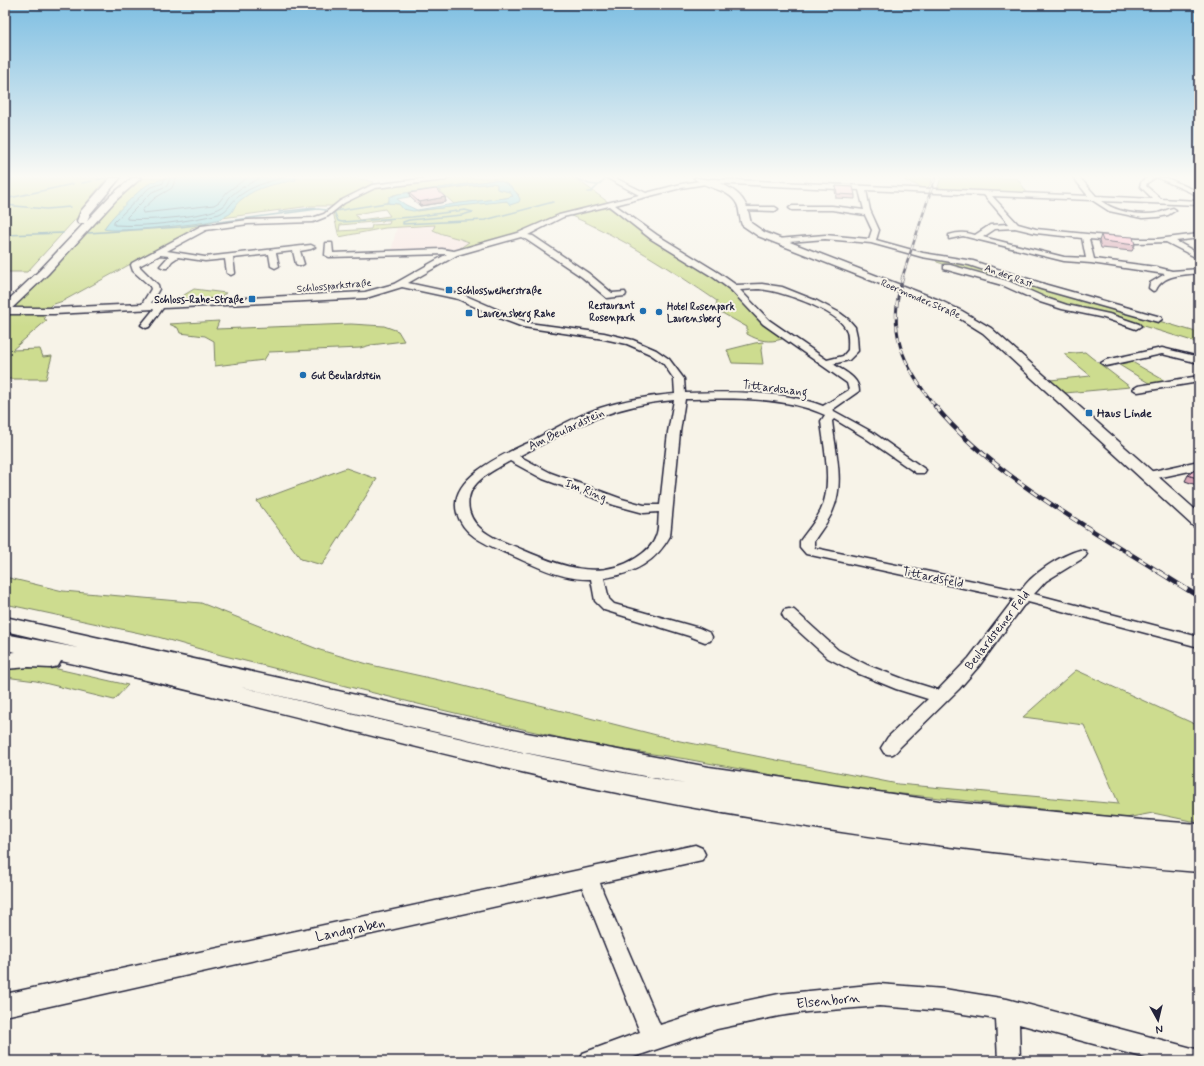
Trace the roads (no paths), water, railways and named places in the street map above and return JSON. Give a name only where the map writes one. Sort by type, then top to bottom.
[{"type":"highway","points":[[5,618],[30,628]]},
{"type":"highway","points":[[5,624],[30,628],[527,742],[709,778],[939,812],[1199,836]]},
{"type":"highway","points":[[5,642],[126,668],[510,760],[705,798],[939,834],[1133,854],[1199,858]]},
{"type":"highway","points":[[5,661],[36,660],[126,668]]},
{"type":"main road","points":[[5,300],[35,272],[76,228]]},
{"type":"main road","points":[[5,310],[44,272],[85,228]]},
{"type":"main road","name":"Roermonder Straße","points":[[751,228],[777,241],[923,297],[975,322],[994,336],[1199,522]]},
{"type":"street","points":[[144,307],[155,288],[154,285],[136,269],[135,265],[206,228]]},
{"type":"street","name":"Schlossparkstraße","points":[[5,310],[18,311],[144,307],[353,296],[376,293],[401,284],[454,253],[521,235],[536,228]]},
{"type":"street","points":[[642,228],[654,237],[715,274],[734,288],[750,307],[774,328],[851,381],[854,387],[851,393],[828,412]]},
{"type":"street","points":[[871,241],[876,228]]},
{"type":"street","points":[[977,237],[992,228]]},
{"type":"street","points":[[1022,228],[1036,231],[1137,241],[1168,240],[1199,236]]},
{"type":"street","points":[[952,238],[959,234],[977,237],[1064,259],[1156,269],[1172,273],[1199,271]]},
{"type":"street","points":[[521,235],[530,238],[585,274],[610,296],[622,294]]},
{"type":"street","points":[[1085,236],[1091,261]]},
{"type":"street","name":"An der Rast","points":[[777,241],[825,237],[871,241],[930,256],[970,263],[1158,319]]},
{"type":"street","points":[[1168,240],[1199,257]]},
{"type":"street","points":[[329,245],[329,255],[442,251],[454,253]]},
{"type":"street","points":[[158,252],[205,259],[311,247]]},
{"type":"street","points":[[296,249],[300,264]]},
{"type":"street","points":[[272,251],[275,266]]},
{"type":"street","points":[[164,266],[169,259],[177,255]]},
{"type":"street","name":"An der Rast","points":[[930,256],[932,261],[942,265],[1005,283],[1043,300],[1106,316],[1136,326]]},
{"type":"street","points":[[185,267],[194,257]]},
{"type":"street","points":[[229,257],[230,273]]},
{"type":"street","points":[[1153,288],[1153,285],[1172,273]]},
{"type":"street","points":[[401,284],[461,297],[502,316],[526,325],[615,338],[640,345],[658,355],[673,370],[679,379],[680,395]]},
{"type":"street","points":[[734,288],[767,286],[777,288],[814,303],[844,320],[850,326],[852,332],[853,352],[846,358],[825,363]]},
{"type":"street","points":[[1074,295],[1084,311]]},
{"type":"street","points":[[146,325],[160,306]]},
{"type":"street","points":[[1106,363],[1162,351],[1199,360]]},
{"type":"street","points":[[1138,389],[1199,379]]},
{"type":"street","name":"Tittardshang","points":[[680,395],[770,398],[800,402],[845,420],[920,470]]},
{"type":"street","name":"Am Beulardstein","points":[[680,395],[663,536],[655,552],[630,568],[597,575],[576,574],[560,570],[490,540],[477,533],[468,523],[462,509],[464,493],[477,477],[510,456],[586,417],[617,406],[680,395]]},
{"type":"street","name":"Tittardsfeld","points":[[828,412],[826,421],[832,495],[821,522],[807,541],[807,547],[812,551],[1026,597],[1199,642]]},
{"type":"street","name":"Im Ring","points":[[510,456],[547,476],[618,502],[644,509],[666,508]]},
{"type":"street","points":[[1148,476],[1199,465]]},
{"type":"street","name":"Beulardsteiner Feld","points":[[890,748],[894,742],[974,662],[1018,603],[1026,597],[1028,589],[1045,575],[1080,554]]},
{"type":"street","points":[[597,575],[602,601],[609,607],[694,632],[704,637]]},
{"type":"street","points":[[789,614],[833,654],[862,669],[902,685],[927,692],[939,698]]},
{"type":"street","name":"Landgraben","points":[[5,1005],[695,854]]},
{"type":"street","points":[[589,876],[593,892],[654,1038]]},
{"type":"street","name":"Elsenborn","points":[[591,1061],[654,1038],[717,1018],[779,1005],[879,995],[944,1000],[1007,1010],[1192,1058],[1196,1061]]},
{"type":"street","points":[[1007,1010],[1009,1061]]},
{"type":"water","points":[[105,228],[152,228],[125,230],[104,229]]},
{"type":"waterway","points":[[88,233],[169,228]]},
{"type":"waterway","points":[[5,235],[63,233]]},
{"type":"railway","points":[[902,278],[919,228]]},
{"type":"railway","points":[[903,277],[898,296],[896,314],[900,346],[914,376],[936,407]]},
{"type":"railway","points":[[935,406],[958,431],[983,454],[1011,476],[1071,517],[1161,573]]},
{"type":"railway","points":[[1159,572],[1199,597]]},
{"type":"place","name":"Schlossweiherstraße","points":[[449,290]]},
{"type":"place","name":"Schloss-Rahe-Straße","points":[[252,299]]},
{"type":"place","name":"Restaurant Rosenpark","points":[[643,311]]},
{"type":"place","name":"Hotel Rosenpark Laurensberg","points":[[659,312]]},
{"type":"place","name":"Laurensberg Rahe","points":[[469,313]]},
{"type":"place","name":"Gut Beulardstein","points":[[303,375]]},
{"type":"place","name":"Haus Linde","points":[[1089,413]]}]
